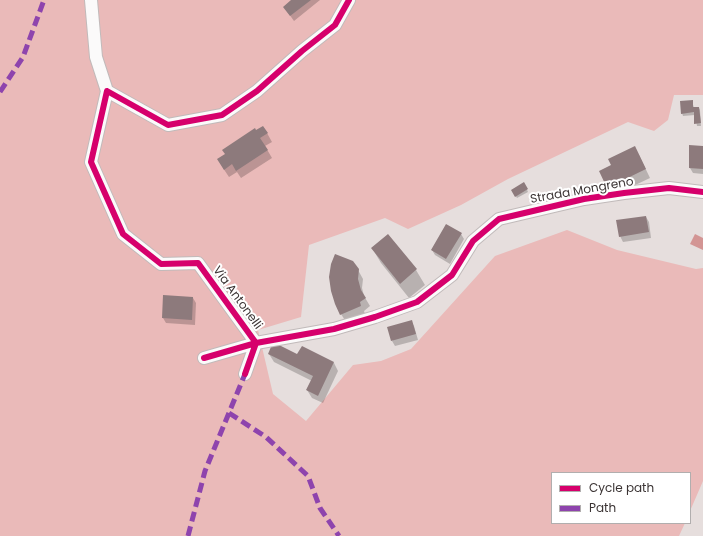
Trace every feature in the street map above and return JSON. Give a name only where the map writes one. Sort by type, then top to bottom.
[{"type":"street","points":[[91,0],[96,57],[107,91],[168,125],[222,115],[257,91],[302,51],[335,25],[349,0]]},
{"type":"street","name":"Via Antonelli","points":[[107,91],[91,162],[123,234],[161,264],[198,264],[256,343]]},
{"type":"street","name":"Strada Mongreno","points":[[473,241],[499,219],[584,199],[669,188],[703,192]]},
{"type":"street","name":"Via Antonelli","points":[[256,343],[334,329],[376,317],[417,302],[452,275],[473,241]]},
{"type":"street","points":[[204,358],[256,343]]},
{"type":"street","name":"Via Antonelli","points":[[245,374],[256,343]]},
{"type":"shaded area","points":[[0,0],[703,0],[703,95],[674,95],[668,120],[654,131],[628,122],[508,179],[461,205],[408,229],[385,218],[309,245],[301,317],[258,330],[273,394],[306,421],[353,365],[381,361],[411,349],[495,256],[567,230],[617,250],[696,269],[703,268],[703,481],[691,509],[691,472],[551,472],[551,524],[685,524],[679,536],[0,536]]},
{"type":"shaded area","points":[[695,234],[703,238],[703,250],[690,244]]},
{"type":"building","points":[[291,0],[311,0],[290,16],[283,7]]},
{"type":"building","points":[[693,100],[693,107],[699,107],[701,123],[694,124],[694,112],[681,114],[680,101]]},
{"type":"building","points":[[263,126],[268,133],[260,138],[268,150],[236,171],[232,164],[224,170],[217,159],[225,154],[222,150],[255,128],[256,130]]},
{"type":"building","points":[[689,145],[703,146],[703,169],[689,168]]},
{"type":"building","points":[[635,146],[646,169],[607,188],[599,171],[611,165],[608,159]]},
{"type":"building","points":[[524,182],[528,189],[515,197],[511,190]]},
{"type":"building","points":[[646,216],[649,232],[619,237],[616,220]]},
{"type":"building","points":[[446,224],[462,233],[446,259],[431,250]]},
{"type":"building","points":[[388,234],[417,269],[400,284],[371,248]]},
{"type":"building","points":[[335,254],[353,261],[359,269],[358,279],[361,290],[366,298],[360,302],[361,306],[340,315],[331,291],[329,277],[331,264]]},
{"type":"building","points":[[163,295],[193,297],[192,320],[162,318]]},
{"type":"building","points":[[412,320],[416,334],[391,341],[387,327]]},
{"type":"building","points":[[273,342],[297,354],[302,346],[334,362],[318,396],[306,390],[313,376],[268,354]]},
{"type":"marked path","points":[[0,92],[23,57],[44,0]]},
{"type":"marked path","points":[[188,536],[205,471],[245,374]]},
{"type":"marked path","points":[[229,413],[266,437],[308,476],[320,508],[339,536]]},
{"type":"cycle path","points":[[204,358],[256,343],[198,263],[161,264],[123,234],[91,162],[107,91],[168,125],[222,115],[257,91],[302,51],[335,25],[349,0]]},
{"type":"cycle path","points":[[245,374],[256,343],[334,329],[375,317],[417,302],[452,275],[473,241],[499,219],[584,199],[624,193],[669,188],[703,192]]}]
